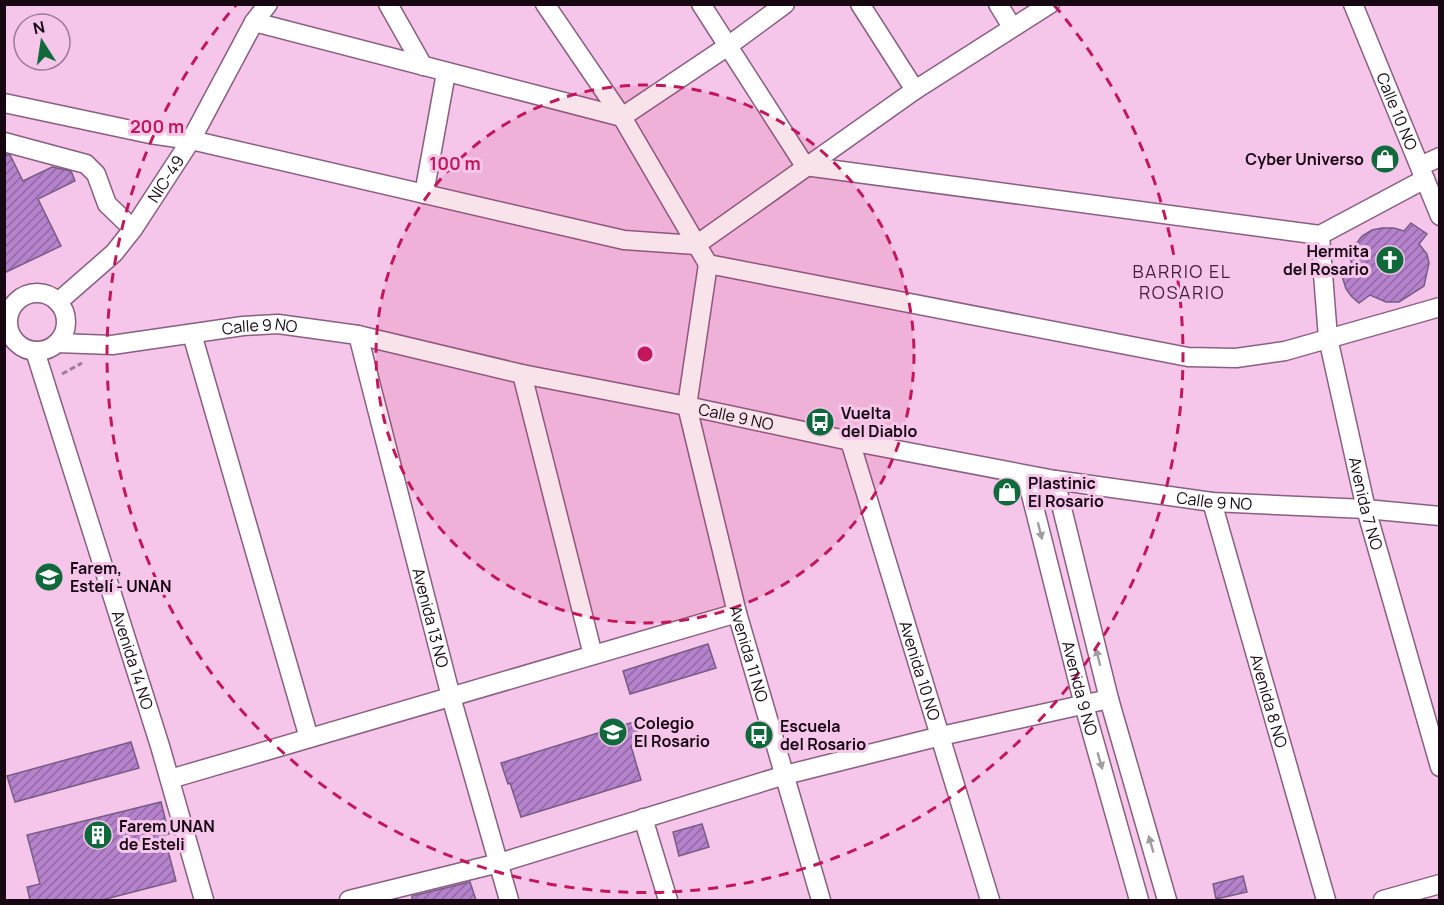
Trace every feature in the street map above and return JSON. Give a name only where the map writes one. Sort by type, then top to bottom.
[{"type":"street","name":"NIC-49","points":[[58,302],[114,253],[134,229],[191,140],[254,22],[268,4]]},
{"type":"street","points":[[388,4],[423,66]]},
{"type":"street","points":[[701,4],[805,166],[1320,235],[1423,173],[1440,157]]},
{"type":"street","points":[[254,22],[622,117],[728,46],[785,4]]},
{"type":"street","points":[[860,4],[915,90]]},
{"type":"street","points":[[998,4],[1012,27]]},
{"type":"street","points":[[5,104],[150,134],[191,140],[624,240],[696,245],[915,90],[1050,4]]},
{"type":"street","name":"Calle 10 NO","points":[[1353,4],[1440,216]]},
{"type":"street","points":[[551,7],[622,117],[708,264],[687,406]]},
{"type":"street","points":[[424,194],[446,73]]},
{"type":"street","points":[[4,142],[86,164],[96,174],[107,204],[134,229]]},
{"type":"street","name":"Avenida 7 NO","points":[[1320,235],[1328,338],[1366,509],[1440,767]]},
{"type":"street","points":[[708,264],[1188,357],[1236,358],[1286,351],[1440,307]]},
{"type":"street","points":[[33,293],[51,297],[58,302],[63,308],[67,323],[62,338],[47,350],[35,351],[21,347],[8,337],[8,318],[17,302],[33,293]]},
{"type":"street","name":"Calle 9 NO","points":[[57,343],[112,345],[243,326],[278,324],[358,335],[522,374],[1054,480],[1212,502],[1366,509],[1440,516]]},
{"type":"street","points":[[192,334],[309,738]]},
{"type":"street","name":"Avenida 13 NO","points":[[358,335],[451,697],[508,900]]},
{"type":"street","name":"Avenida 14 NO","points":[[35,351],[170,779],[204,900]]},
{"type":"street","points":[[522,374],[593,655]]},
{"type":"street","name":"Avenida 11 NO","points":[[687,406],[737,613],[821,900]]},
{"type":"street","name":"Avenida 10 NO","points":[[850,441],[990,900]]},
{"type":"street","name":"Avenida 9 NO","points":[[1026,475],[1084,705],[1139,900]]},
{"type":"street","name":"Avenida 9 NO","points":[[1054,480],[1109,699],[1167,900]]},
{"type":"street","name":"Avenida 8 NO","points":[[1212,502],[1326,900]]},
{"type":"street","points":[[170,779],[737,613]]},
{"type":"street","points":[[356,900],[499,863],[785,775],[940,736],[1109,699]]},
{"type":"street","points":[[643,818],[668,900]]},
{"type":"street","points":[[1383,900],[1440,884]]},
{"type":"path","points":[[44,384],[83,362]]},
{"type":"building","points":[[4,154],[10,155],[23,181],[52,167],[71,171],[75,181],[38,199],[61,246],[4,273]]},
{"type":"building","name":"Hermita del Rosario","points":[[1411,223],[1427,234],[1419,244],[1427,254],[1429,263],[1424,286],[1399,302],[1386,302],[1370,295],[1359,303],[1346,289],[1342,276],[1351,273],[1351,257],[1356,244],[1362,236],[1372,230],[1394,228],[1404,231]]},
{"type":"building","points":[[708,644],[716,668],[630,694],[623,671]]},
{"type":"building","points":[[637,721],[644,742],[631,746],[641,780],[521,817],[501,763]]},
{"type":"building","points":[[131,742],[139,768],[15,802],[7,776]]},
{"type":"building","points":[[161,802],[169,834],[164,835],[176,881],[102,900],[30,900],[27,887],[40,884],[27,835]]},
{"type":"building","points":[[702,824],[709,847],[679,856],[673,832]]},
{"type":"building","points":[[1243,876],[1247,892],[1216,899],[1213,884]]},
{"type":"building","points":[[470,882],[476,900],[412,900],[412,896]]},
{"type":"place","name":"Cyber Universo","points":[[1385,159]]},
{"type":"place","name":"Hermita del Rosario","points":[[1390,260]]},
{"type":"place","name":"Vuelta del Diablo","points":[[820,422]]},
{"type":"place","name":"Plastinic El Rosario","points":[[1007,492]]},
{"type":"place","name":"Farem, Estelí - UNAN","points":[[49,577]]},
{"type":"place","name":"Colegio El Rosario","points":[[613,732]]},
{"type":"place","name":"Escuela del Rosario","points":[[759,735]]},
{"type":"place","name":"Farem UNAN de Esteli","points":[[98,835]]},
{"type":"district","name":"BARRIO EL ROSARIO","points":[[1182,281]]}]
